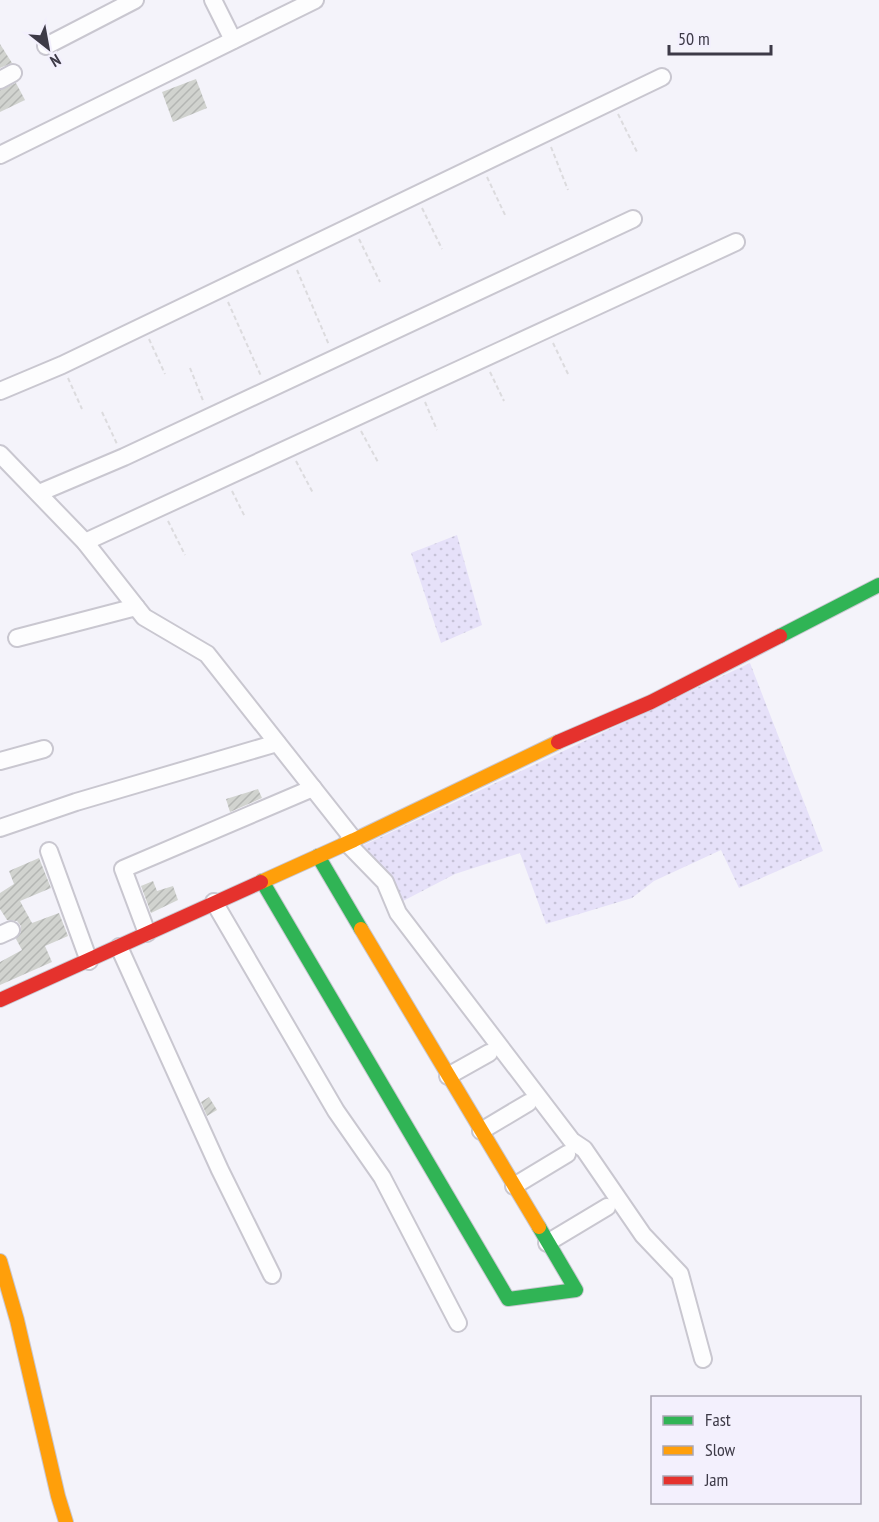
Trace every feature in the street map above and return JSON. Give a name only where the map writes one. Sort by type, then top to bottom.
[{"type":"street","points":[[46,46],[135,0]]},
{"type":"street","points":[[213,0],[233,40]]},
{"type":"street","points":[[0,155],[233,40],[291,5],[315,0]]},
{"type":"street","points":[[0,391],[143,326],[662,77]]},
{"type":"street","points":[[39,493],[124,457],[633,219]]},
{"type":"street","points":[[85,542],[736,242]]},
{"type":"street","points":[[0,454],[85,542],[144,617],[207,654],[313,788],[351,842],[385,882],[398,913],[499,1048],[572,1142],[584,1149],[644,1235],[680,1274],[703,1359]]},
{"type":"street","points":[[0,1000],[351,842],[522,758],[651,702],[879,585]]},
{"type":"street","points":[[17,638],[136,607]]},
{"type":"street","points":[[0,828],[76,802],[277,742]]},
{"type":"street","points":[[0,761],[44,749]]},
{"type":"street","points":[[147,933],[123,869],[313,788]]},
{"type":"street","points":[[49,851],[89,961]]},
{"type":"street","points":[[262,881],[508,1299],[576,1290],[318,856]]},
{"type":"street","points":[[214,902],[336,1111],[382,1177],[458,1323]]},
{"type":"street","points":[[118,947],[220,1170],[272,1275]]},
{"type":"street","points":[[448,1076],[489,1053]]},
{"type":"street","points":[[481,1131],[528,1103]]},
{"type":"street","points":[[514,1186],[567,1154]]},
{"type":"street","points":[[547,1243],[608,1207]]},
{"type":"street","points":[[0,1261],[17,1320],[66,1522]]},
{"type":"path","points":[[612,101],[638,154]]},
{"type":"path","points":[[545,133],[568,190]]},
{"type":"path","points":[[481,164],[506,217]]},
{"type":"path","points":[[415,195],[442,249]]},
{"type":"path","points":[[352,225],[380,282]]},
{"type":"path","points":[[290,255],[335,358]]},
{"type":"path","points":[[222,288],[268,390]]},
{"type":"path","points":[[143,326],[165,374]]},
{"type":"path","points":[[546,330],[569,376]]},
{"type":"path","points":[[483,359],[504,401]]},
{"type":"path","points":[[62,364],[82,409]]},
{"type":"path","points":[[190,368],[210,417]]},
{"type":"path","points":[[418,389],[437,430]]},
{"type":"path","points":[[102,412],[124,457]]},
{"type":"path","points":[[354,418],[379,464]]},
{"type":"path","points":[[290,448],[313,493]]},
{"type":"path","points":[[226,478],[245,517]]},
{"type":"path","points":[[162,507],[185,555]]},
{"type":"shaded area","points":[[457,535],[482,625],[441,643],[411,553]]},
{"type":"shaded area","points":[[750,663],[823,851],[739,888],[721,850],[654,881],[632,898],[546,924],[520,853],[455,874],[403,901],[386,874],[362,846]]},
{"type":"building","points":[[0,44],[12,63],[0,68]]},
{"type":"building","points":[[196,79],[207,108],[173,122],[162,92]]},
{"type":"building","points":[[16,83],[25,100],[0,112],[0,90]]},
{"type":"building","points":[[258,789],[262,798],[230,812],[226,799]]},
{"type":"building","points":[[39,858],[51,888],[20,901],[32,923],[59,913],[68,936],[45,946],[52,962],[0,985],[0,962],[22,950],[16,939],[21,932],[21,926],[17,921],[7,920],[0,909],[0,893],[14,884],[9,871]]},
{"type":"building","points":[[153,881],[157,891],[173,886],[178,900],[151,913],[141,886]]},
{"type":"building","points":[[209,1097],[217,1110],[207,1116],[201,1102]]},
{"type":"traffic: fast","points":[[780,636],[879,585]]},
{"type":"traffic: fast","points":[[318,856],[361,929]]},
{"type":"traffic: fast","points":[[262,881],[508,1299],[576,1290],[539,1227]]},
{"type":"traffic: slow","points":[[261,882],[558,742]]},
{"type":"traffic: slow","points":[[361,929],[539,1227]]},
{"type":"traffic: slow","points":[[0,1261],[17,1320],[66,1522]]},
{"type":"traffic: jam","points":[[558,742],[651,702],[780,636]]},
{"type":"traffic: jam","points":[[0,1000],[261,882]]}]
